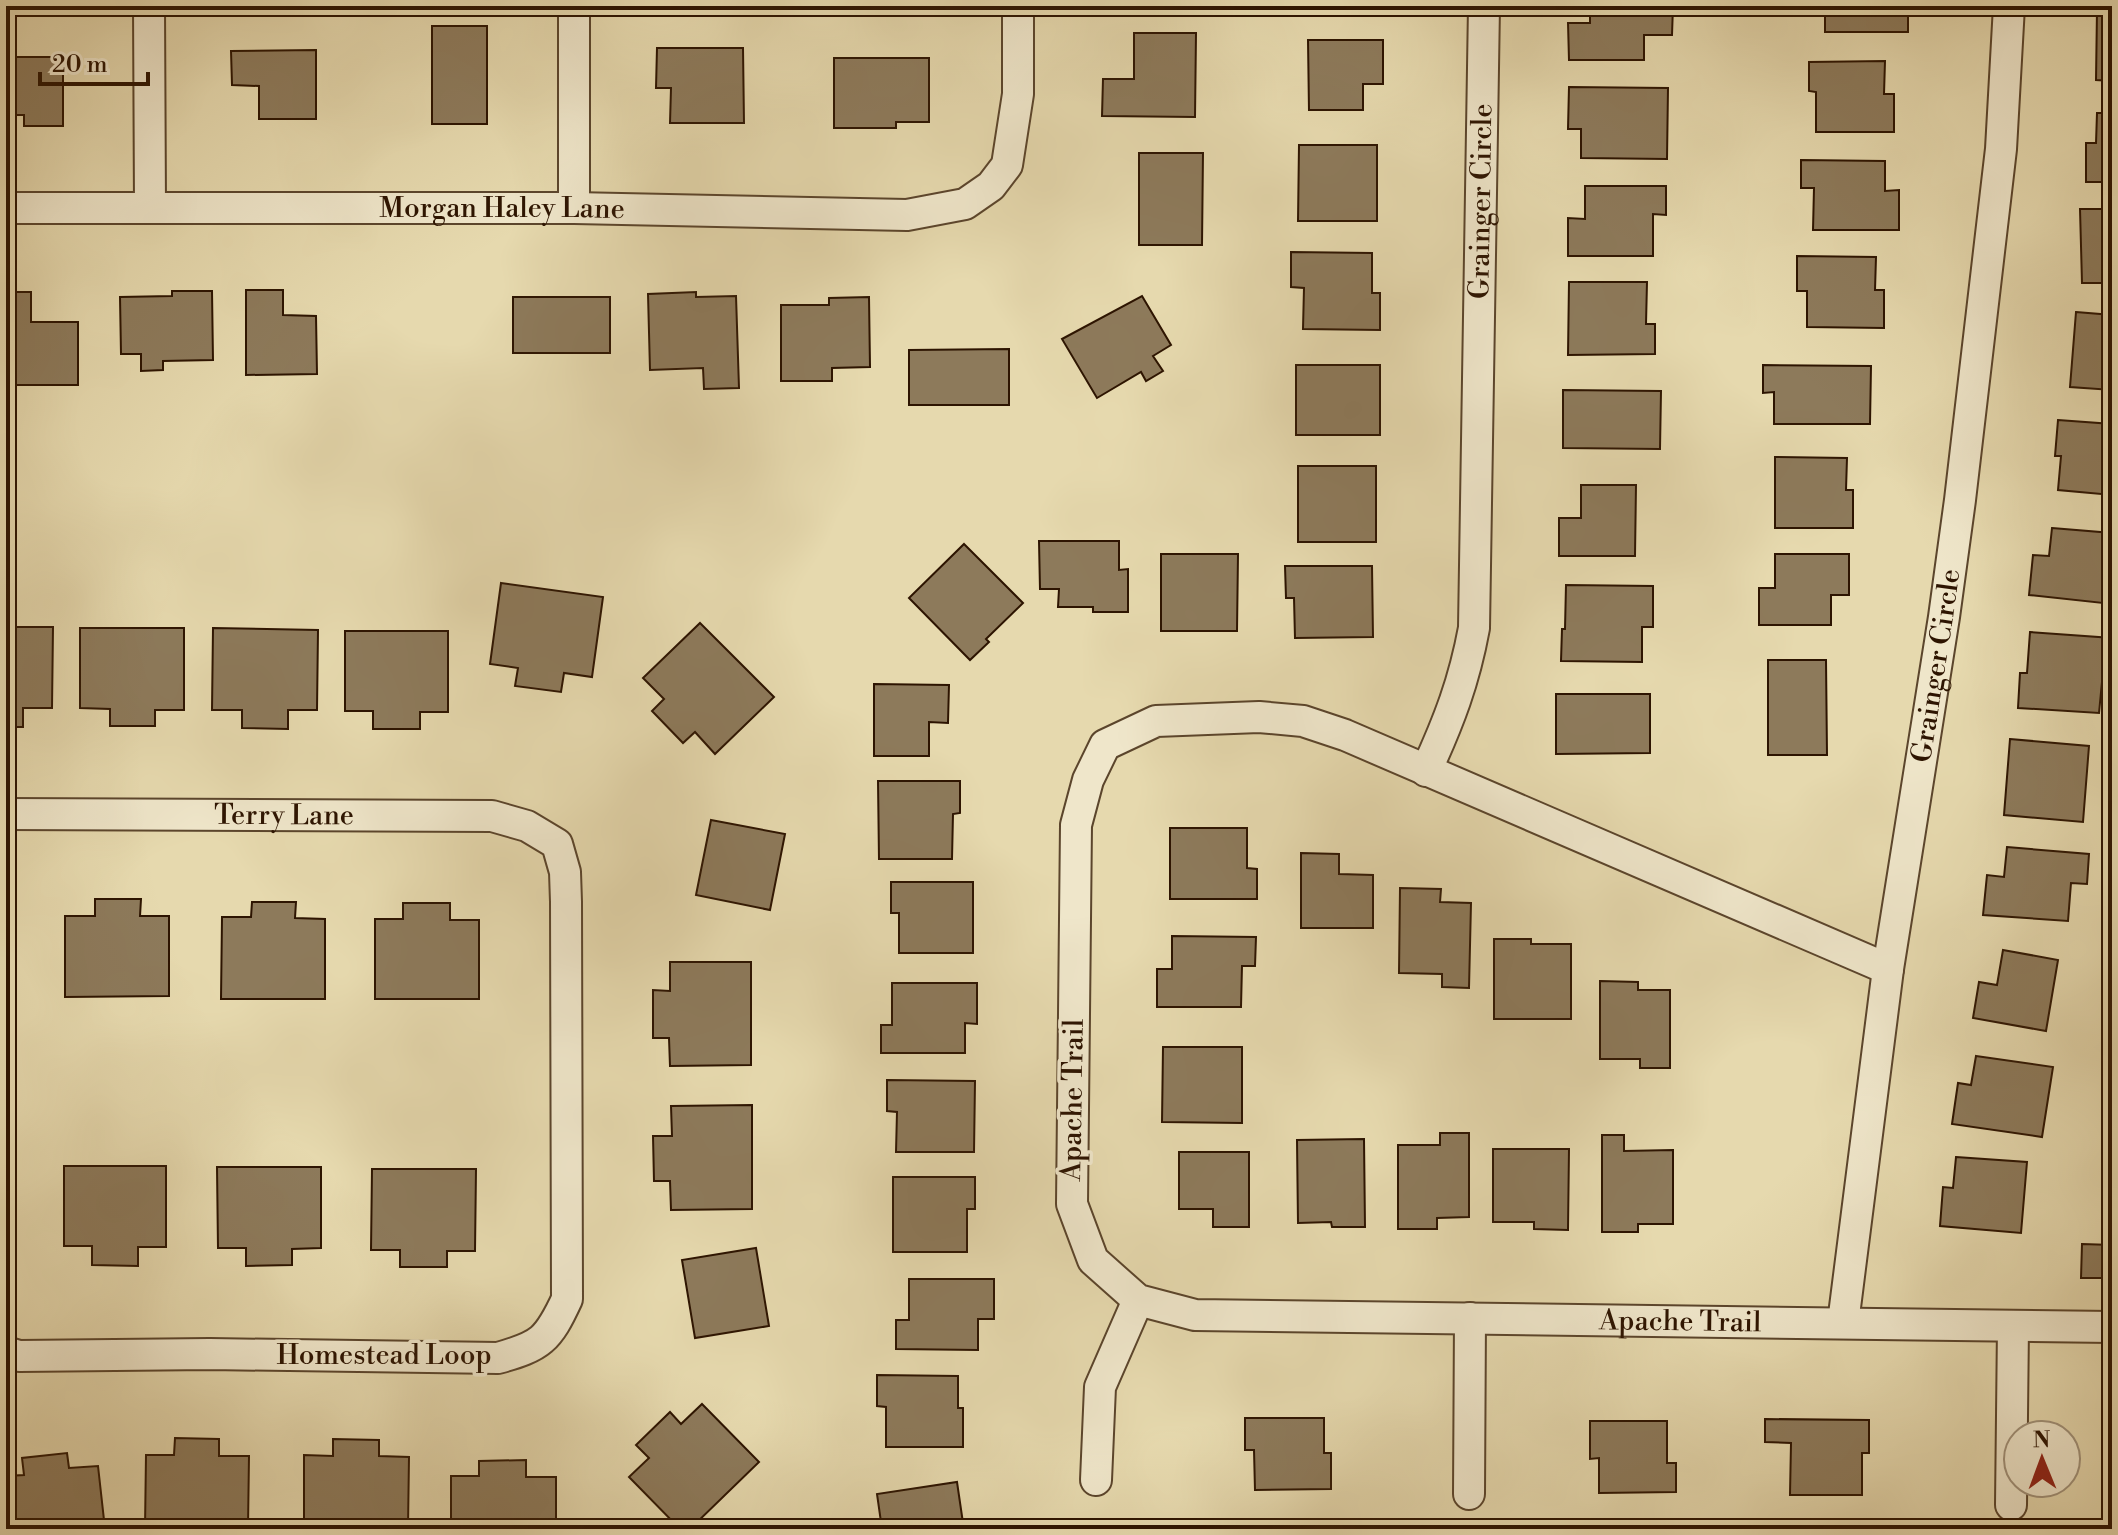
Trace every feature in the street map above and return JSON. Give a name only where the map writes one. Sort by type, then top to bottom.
[{"type":"street","points":[[149,6],[150,207]]},
{"type":"street","points":[[574,6],[574,208]]},
{"type":"street","name":"Morgan Haley Lane","points":[[6,208],[574,208],[907,215],[965,204],[991,186],[1007,165],[1018,94],[1018,6]]},
{"type":"street","name":"Grainger Circle","points":[[1426,771],[1449,722],[1465,675],[1474,628],[1484,6]]},
{"type":"street","name":"Grainger Circle","points":[[1843,1323],[1888,969],[1960,500],[2001,149],[2009,6]]},
{"type":"street","name":"Apache Trail","points":[[1888,969],[1345,735],[1303,721],[1259,717],[1156,721],[1105,745],[1088,780],[1076,825],[1072,1204],[1093,1260],[1138,1300],[1195,1315],[2112,1327]]},
{"type":"street","name":"Terry Lane","points":[[6,814],[492,816],[527,826],[557,844]]},
{"type":"street","name":"Homestead Loop","points":[[6,1352],[19,1356],[210,1354],[498,1358],[530,1349],[553,1330],[567,1299],[566,902],[565,872],[557,844]]},
{"type":"street","points":[[1096,1480],[1100,1387],[1138,1300]]},
{"type":"street","points":[[1469,1494],[1470,1318]]},
{"type":"street","points":[[2011,1505],[2013,1326]]},
{"type":"building","points":[[1590,6],[1673,6],[1672,35],[1644,35],[1644,60],[1569,60],[1568,23],[1590,23]]},
{"type":"building","points":[[1825,6],[1908,6],[1908,32],[1825,32]]},
{"type":"building","points":[[2097,10],[2112,10],[2112,81],[2096,80]]},
{"type":"building","points":[[432,26],[487,26],[487,124],[432,124]]},
{"type":"building","points":[[1134,33],[1196,33],[1195,117],[1102,116],[1103,79],[1134,79]]},
{"type":"building","points":[[1308,40],[1383,40],[1383,84],[1363,84],[1363,110],[1309,110]]},
{"type":"building","points":[[657,48],[743,48],[744,123],[670,123],[671,88],[656,88]]},
{"type":"building","points":[[316,50],[316,119],[259,119],[259,86],[232,85],[231,51]]},
{"type":"building","points":[[6,57],[63,57],[63,126],[24,126],[24,115],[6,115]]},
{"type":"building","points":[[834,58],[929,58],[929,122],[896,122],[896,128],[834,128]]},
{"type":"building","points":[[1885,61],[1884,94],[1894,94],[1894,132],[1816,132],[1816,92],[1809,91],[1809,62]]},
{"type":"building","points":[[1569,87],[1668,88],[1667,159],[1581,158],[1581,129],[1568,129]]},
{"type":"building","points":[[2097,113],[2112,113],[2112,182],[2086,182],[2086,143],[2096,143]]},
{"type":"building","points":[[1299,145],[1377,145],[1377,221],[1298,221]]},
{"type":"building","points":[[1139,153],[1203,153],[1202,245],[1139,245]]},
{"type":"building","points":[[1801,160],[1885,161],[1885,191],[1899,190],[1899,230],[1813,230],[1814,188],[1801,188]]},
{"type":"building","points":[[1585,186],[1666,186],[1666,215],[1653,214],[1653,256],[1568,256],[1568,218],[1585,219]]},
{"type":"building","points":[[2080,209],[2112,209],[2112,283],[2082,283]]},
{"type":"building","points":[[1291,252],[1372,253],[1372,293],[1380,293],[1380,330],[1303,329],[1304,288],[1291,287]]},
{"type":"building","points":[[1797,256],[1876,257],[1875,290],[1884,290],[1884,328],[1807,327],[1807,291],[1797,291]]},
{"type":"building","points":[[1569,282],[1647,282],[1646,324],[1655,324],[1655,354],[1568,355]]},
{"type":"building","points":[[246,290],[283,290],[283,315],[316,316],[317,374],[246,375]]},
{"type":"building","points":[[172,291],[212,291],[213,360],[163,361],[163,370],[141,371],[141,354],[121,354],[120,297],[172,296]]},
{"type":"building","points":[[6,292],[31,292],[31,322],[78,322],[78,385],[6,385]]},
{"type":"building","points":[[696,292],[696,297],[736,296],[739,388],[704,389],[703,368],[650,370],[648,294]]},
{"type":"building","points":[[1142,296],[1171,345],[1153,356],[1163,371],[1146,381],[1141,372],[1097,398],[1062,339]]},
{"type":"building","points":[[513,297],[610,297],[610,353],[513,353]]},
{"type":"building","points":[[869,297],[870,367],[832,368],[832,381],[781,381],[781,305],[829,305],[829,298]]},
{"type":"building","points":[[2076,312],[2112,315],[2112,390],[2070,387]]},
{"type":"building","points":[[1009,349],[1009,405],[909,405],[909,350]]},
{"type":"building","points":[[1296,365],[1380,365],[1380,435],[1296,435]]},
{"type":"building","points":[[1763,365],[1871,366],[1870,424],[1774,424],[1774,392],[1763,393]]},
{"type":"building","points":[[1563,390],[1661,391],[1660,449],[1563,448]]},
{"type":"building","points":[[2058,420],[2112,424],[2112,495],[2058,490],[2061,456],[2055,456]]},
{"type":"building","points":[[1775,457],[1847,458],[1846,490],[1853,490],[1853,528],[1775,528]]},
{"type":"building","points":[[1298,466],[1376,466],[1376,542],[1298,542]]},
{"type":"building","points":[[1581,485],[1636,485],[1635,556],[1559,556],[1559,518],[1581,518]]},
{"type":"building","points":[[2052,528],[2112,533],[2112,604],[2029,595],[2033,555],[2049,556]]},
{"type":"building","points":[[1039,541],[1119,541],[1119,570],[1128,569],[1128,612],[1093,612],[1093,607],[1058,607],[1059,589],[1040,589]]},
{"type":"building","points":[[964,544],[1023,603],[986,639],[989,642],[970,660],[909,598]]},
{"type":"building","points":[[1161,554],[1238,554],[1237,631],[1161,631]]},
{"type":"building","points":[[1775,554],[1849,554],[1849,595],[1831,595],[1831,625],[1759,625],[1759,588],[1775,588]]},
{"type":"building","points":[[1285,566],[1372,566],[1373,637],[1295,638],[1294,598],[1286,598]]},
{"type":"building","points":[[501,583],[603,597],[592,677],[564,673],[561,692],[515,686],[518,668],[490,664]]},
{"type":"building","points":[[1566,585],[1653,586],[1653,627],[1642,627],[1642,662],[1561,661]]},
{"type":"building","points":[[700,623],[774,697],[715,754],[695,732],[683,743],[652,711],[664,699],[643,678]]},
{"type":"building","points":[[6,627],[53,627],[52,708],[23,708],[23,727],[6,727]]},
{"type":"building","points":[[80,628],[184,628],[184,710],[155,710],[155,726],[110,726],[110,709],[80,708]]},
{"type":"building","points":[[213,628],[318,630],[317,710],[288,710],[288,729],[242,728],[242,710],[212,710]]},
{"type":"building","points":[[345,631],[448,631],[448,712],[420,712],[420,729],[373,729],[373,711],[345,711]]},
{"type":"building","points":[[2030,632],[2112,638],[2112,682],[2102,682],[2099,713],[2018,708],[2020,673],[2027,673]]},
{"type":"building","points":[[1768,660],[1826,660],[1827,755],[1768,755]]},
{"type":"building","points":[[874,684],[949,685],[948,723],[929,722],[929,756],[874,756]]},
{"type":"building","points":[[1556,694],[1650,694],[1650,753],[1556,754]]},
{"type":"building","points":[[2010,739],[2089,746],[2083,822],[2004,815]]},
{"type":"building","points":[[878,781],[960,781],[960,813],[953,814],[952,859],[879,859]]},
{"type":"building","points":[[711,820],[785,834],[770,910],[696,895]]},
{"type":"building","points":[[1170,828],[1247,828],[1247,868],[1257,869],[1257,899],[1170,899]]},
{"type":"building","points":[[2007,847],[2089,854],[2087,884],[2071,883],[2068,921],[1983,915],[1987,875],[2004,877]]},
{"type":"building","points":[[1301,853],[1339,854],[1339,874],[1373,875],[1373,928],[1301,928]]},
{"type":"building","points":[[891,882],[973,882],[973,953],[899,953],[899,913],[891,913]]},
{"type":"building","points":[[1400,888],[1441,889],[1440,902],[1471,903],[1469,988],[1442,987],[1442,974],[1399,973]]},
{"type":"building","points":[[95,899],[141,899],[140,916],[169,916],[169,996],[65,997],[65,916],[95,916]]},
{"type":"building","points":[[252,902],[296,902],[295,918],[325,919],[325,999],[221,999],[222,917],[251,917]]},
{"type":"building","points":[[403,903],[450,903],[450,920],[479,920],[479,999],[375,999],[375,919],[403,919]]},
{"type":"building","points":[[1172,936],[1256,937],[1255,966],[1242,966],[1241,1007],[1157,1007],[1157,969],[1172,969]]},
{"type":"building","points":[[1494,939],[1531,939],[1531,944],[1571,944],[1571,1019],[1494,1019]]},
{"type":"building","points":[[2003,950],[2058,960],[2046,1031],[1973,1018],[1979,982],[1997,985]]},
{"type":"building","points":[[670,962],[751,962],[751,1065],[670,1066],[669,1038],[653,1038],[653,990],[670,991]]},
{"type":"building","points":[[1600,981],[1638,982],[1638,990],[1670,990],[1670,1068],[1640,1068],[1640,1059],[1600,1059]]},
{"type":"building","points":[[892,983],[977,983],[977,1024],[965,1023],[965,1053],[881,1053],[881,1025],[892,1025]]},
{"type":"building","points":[[1163,1047],[1242,1047],[1242,1123],[1162,1122]]},
{"type":"building","points":[[1976,1056],[2053,1067],[2042,1137],[1952,1124],[1958,1083],[1971,1085]]},
{"type":"building","points":[[887,1080],[975,1081],[974,1152],[896,1152],[897,1112],[887,1111]]},
{"type":"building","points":[[752,1105],[752,1209],[671,1210],[670,1181],[654,1181],[653,1136],[672,1136],[671,1106]]},
{"type":"building","points":[[1440,1133],[1469,1133],[1469,1217],[1437,1218],[1437,1229],[1398,1229],[1398,1145],[1440,1145]]},
{"type":"building","points":[[1602,1135],[1624,1135],[1624,1151],[1673,1150],[1673,1224],[1638,1224],[1638,1232],[1602,1232]]},
{"type":"building","points":[[1364,1139],[1365,1227],[1332,1227],[1331,1222],[1298,1223],[1297,1140]]},
{"type":"building","points":[[1493,1149],[1569,1149],[1568,1230],[1534,1229],[1534,1222],[1493,1222]]},
{"type":"building","points":[[1179,1152],[1249,1152],[1249,1227],[1213,1227],[1213,1209],[1179,1209]]},
{"type":"building","points":[[1956,1157],[2027,1162],[2021,1233],[1940,1226],[1943,1187],[1953,1188]]},
{"type":"building","points":[[64,1166],[166,1166],[166,1247],[138,1247],[138,1266],[92,1265],[92,1246],[64,1246]]},
{"type":"building","points":[[217,1167],[321,1167],[321,1248],[292,1249],[292,1265],[246,1266],[246,1248],[218,1248]]},
{"type":"building","points":[[372,1169],[476,1169],[475,1251],[447,1251],[447,1267],[400,1267],[400,1250],[371,1250]]},
{"type":"building","points":[[893,1177],[975,1177],[975,1209],[967,1209],[967,1252],[893,1252]]},
{"type":"building","points":[[2082,1244],[2112,1245],[2112,1278],[2081,1278]]},
{"type":"building","points":[[756,1248],[769,1326],[695,1338],[682,1260]]},
{"type":"building","points":[[909,1279],[994,1279],[994,1319],[978,1319],[978,1350],[896,1349],[896,1320],[909,1320]]},
{"type":"building","points":[[877,1375],[958,1376],[958,1408],[963,1408],[963,1447],[886,1447],[886,1407],[877,1406]]},
{"type":"building","points":[[702,1404],[759,1462],[690,1529],[680,1529],[629,1477],[649,1458],[636,1445],[670,1412],[681,1424]]},
{"type":"building","points":[[1245,1418],[1324,1418],[1324,1453],[1331,1453],[1331,1489],[1255,1490],[1254,1450],[1245,1450]]},
{"type":"building","points":[[1765,1419],[1869,1420],[1869,1453],[1862,1453],[1862,1495],[1790,1495],[1791,1443],[1765,1442]]},
{"type":"building","points":[[1590,1421],[1667,1421],[1667,1463],[1676,1463],[1676,1492],[1599,1493],[1599,1458],[1590,1459]]},
{"type":"building","points":[[175,1438],[219,1439],[219,1456],[249,1456],[248,1529],[145,1529],[146,1455],[174,1455]]},
{"type":"building","points":[[333,1439],[379,1440],[379,1456],[409,1457],[408,1529],[304,1529],[304,1455],[333,1456]]},
{"type":"building","points":[[67,1453],[69,1468],[98,1466],[105,1529],[6,1529],[6,1476],[24,1475],[22,1458]]},
{"type":"building","points":[[526,1460],[526,1477],[556,1477],[556,1529],[451,1529],[451,1476],[479,1476],[479,1461]]},
{"type":"building","points":[[957,1482],[963,1523],[949,1525],[950,1529],[882,1529],[877,1494]]},
{"type":"building","points":[[1597,1523],[1663,1529],[1597,1529]]}]
